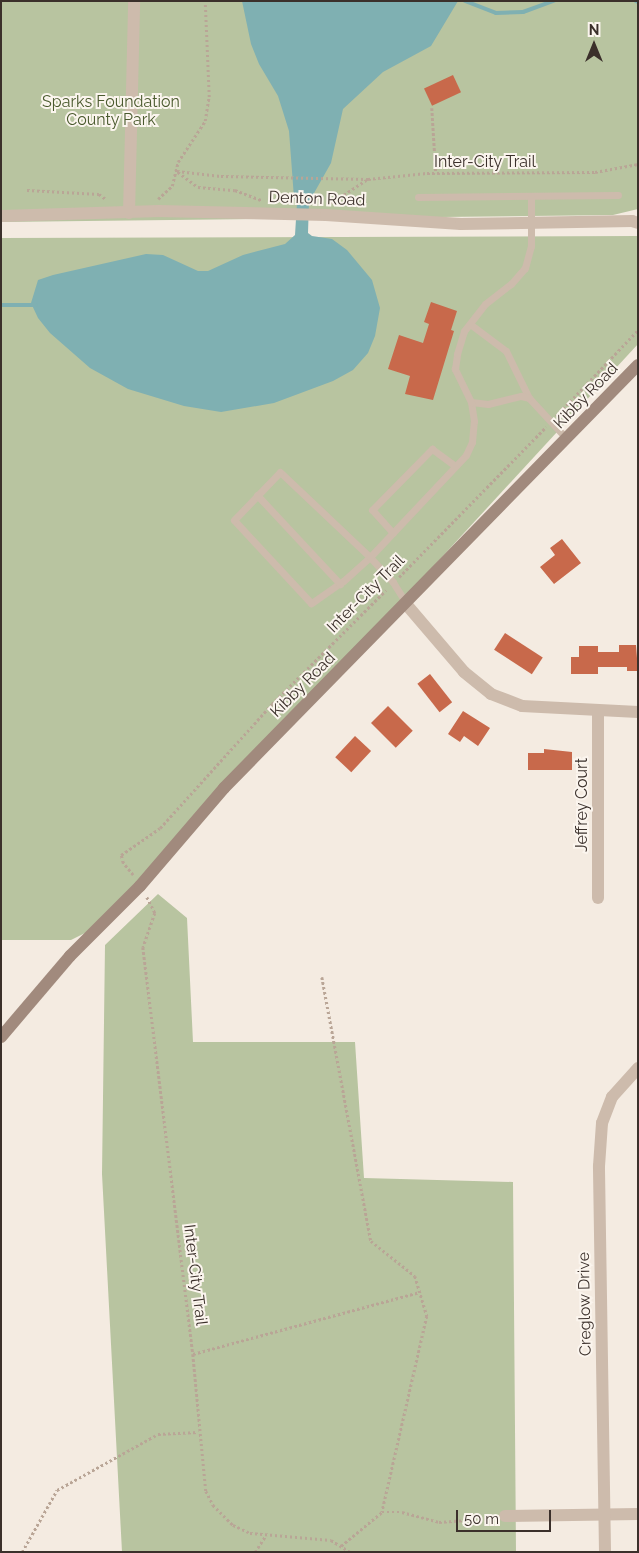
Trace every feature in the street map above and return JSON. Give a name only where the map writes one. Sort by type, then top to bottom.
[{"type":"main road","name":"Kibby Road","points":[[1,1037],[70,956],[140,886],[224,788],[638,365]]},
{"type":"street","points":[[129,212],[134,1]]},
{"type":"street","name":"Denton Road","points":[[1,216],[273,208],[324,210],[461,224],[636,220]]},
{"type":"street","points":[[406,604],[464,672],[491,694],[522,706],[598,712],[638,712]]},
{"type":"street","name":"Jeffrey Court","points":[[598,712],[598,898]]},
{"type":"street","name":"Creglow Drive","points":[[605,1552],[599,1158],[602,1123],[612,1097],[638,1068]]},
{"type":"street","points":[[505,1516],[638,1514]]},
{"type":"lane","points":[[418,198],[618,195]]},
{"type":"lane","points":[[406,604],[394,582],[370,557],[280,472],[234,520],[311,604],[340,584],[370,557],[455,466],[472,442],[474,422],[471,402],[454,369],[464,331],[485,304],[511,284],[525,268],[531,246],[531,196]]},
{"type":"lane","points":[[470,324],[506,351],[529,398],[567,439]]},
{"type":"lane","points":[[471,402],[488,404],[520,396],[529,398]]},
{"type":"lane","points":[[393,533],[372,510],[432,449],[455,466]]},
{"type":"lane","points":[[257,495],[340,584]]},
{"type":"path","points":[[158,199],[172,186],[178,162],[205,121],[209,103],[205,1]]},
{"type":"path","points":[[432,108],[436,173]]},
{"type":"path","name":"Inter-City Trail","points":[[177,171],[284,177],[332,176],[368,180],[436,173],[594,172],[638,164]]},
{"type":"path","points":[[177,171],[198,187],[234,190],[273,208]]},
{"type":"path","points":[[324,210],[368,180]]},
{"type":"path","points":[[27,190],[99,194],[111,203]]},
{"type":"path","name":"Inter-City Trail","points":[[130,872],[122,855],[160,828],[272,704],[394,582],[638,330]]},
{"type":"path","name":"Inter-City Trail","points":[[150,901],[155,913],[143,947],[194,1354],[198,1432],[206,1491],[213,1505],[234,1525],[250,1533],[331,1540],[350,1552]]},
{"type":"path","points":[[322,977],[371,1241],[415,1276],[427,1316],[382,1512],[341,1546]]},
{"type":"path","points":[[194,1354],[420,1292]]},
{"type":"path","points":[[22,1552],[57,1490],[158,1434],[198,1432]]},
{"type":"path","points":[[382,1512],[402,1512],[439,1522],[505,1516]]},
{"type":"path","points":[[255,1552],[266,1535]]},
{"type":"green space","name":"Sparks Foundation County Park","points":[[1,1],[638,1],[638,209],[613,215],[1,222]]},
{"type":"green space","points":[[638,236],[638,344],[105,923],[71,940],[1,940],[1,238]]},
{"type":"green space","points":[[158,894],[187,918],[193,1042],[355,1042],[364,1178],[513,1182],[516,1552],[122,1552],[102,1174],[105,945]]},
{"type":"water","points":[[242,1],[458,1],[431,46],[383,72],[343,109],[331,163],[309,202],[308,233],[312,236],[332,239],[347,250],[372,280],[380,308],[375,336],[368,353],[353,370],[333,381],[274,403],[221,412],[184,406],[128,389],[90,368],[50,333],[38,318],[31,303],[38,280],[53,275],[146,254],[163,255],[198,271],[208,271],[243,255],[285,244],[295,235],[297,203],[294,198],[289,131],[278,96],[259,64],[251,44]]},
{"type":"building","points":[[453,75],[461,92],[432,106],[424,89]]},
{"type":"building","points":[[431,302],[457,311],[451,330],[454,331],[433,400],[405,394],[410,376],[388,369],[399,335],[423,343],[429,324],[424,322]]},
{"type":"building","points":[[562,539],[581,563],[554,584],[540,567],[555,555],[550,548]]},
{"type":"building","points":[[505,633],[543,658],[532,674],[494,650]]},
{"type":"building","points":[[619,645],[636,645],[638,671],[627,671],[627,667],[598,667],[598,674],[571,674],[571,657],[579,657],[579,646],[598,646],[598,652],[619,652]]},
{"type":"building","points":[[430,674],[452,702],[440,712],[417,684]]},
{"type":"building","points":[[388,706],[413,731],[396,748],[371,723]]},
{"type":"building","points":[[463,711],[490,728],[478,746],[464,736],[460,742],[448,734]]},
{"type":"building","points":[[355,736],[371,751],[351,772],[335,757]]},
{"type":"building","points":[[544,749],[572,752],[572,770],[528,770],[528,753],[544,753]]},
{"type":"waterway","points":[[465,1],[496,13],[523,12],[554,1]]},
{"type":"waterway","points":[[1,305],[36,305]]}]
